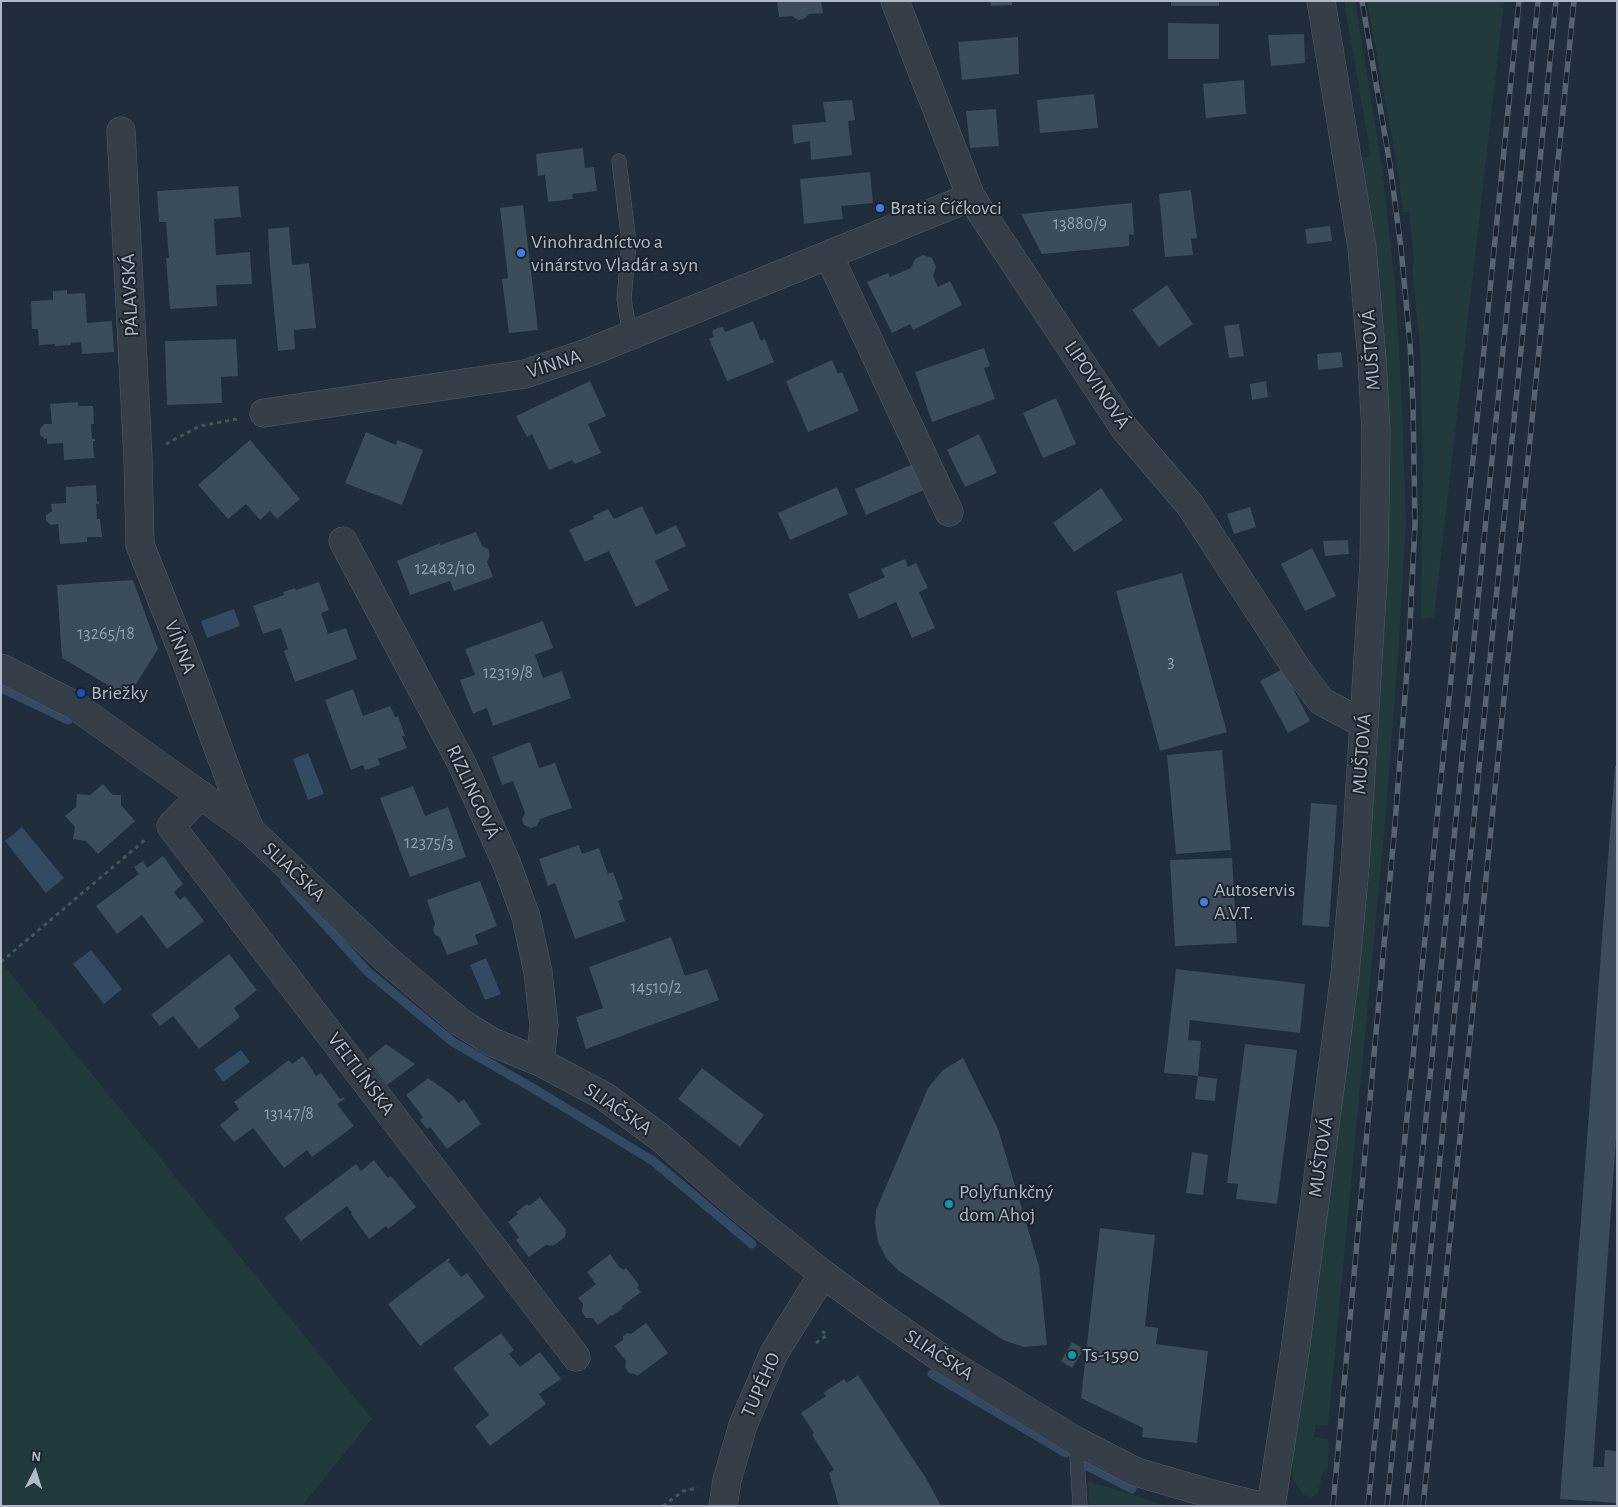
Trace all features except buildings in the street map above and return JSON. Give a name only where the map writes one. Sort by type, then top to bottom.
[{"type":"street","name":"LIPOVINOVÁ","points":[[895,1],[972,197],[1125,429],[1190,504],[1297,669],[1320,701],[1364,724]]},
{"type":"street","name":"MUŠTOVÁ","points":[[1271,1506],[1295,1351],[1345,974],[1355,866],[1374,563],[1376,432],[1362,248],[1320,1]]},
{"type":"street","name":"PÁLAVSKÁ","points":[[120,132],[138,458]]},
{"type":"street","name":"VÍNNA","points":[[264,413],[525,374],[587,353],[972,197]]},
{"type":"street","points":[[828,256],[949,512]]},
{"type":"street","name":"VÍNNA","points":[[138,458],[140,545],[251,831]]},
{"type":"street","name":"RIZLINGOVÁ","points":[[343,541],[462,764],[506,862],[526,917],[538,972],[544,1026],[540,1062]]},
{"type":"street","name":"SLIAČSKA","points":[[1,668],[74,705],[251,831],[386,958],[460,1022],[492,1042],[540,1062],[604,1096],[662,1138],[738,1206],[823,1274],[879,1316],[941,1358],[1076,1441],[1136,1472],[1260,1506]]},
{"type":"street","points":[[171,826],[201,795]]},
{"type":"street","name":"VELTLÍNSKA","points":[[171,826],[576,1357]]},
{"type":"street","name":"TUPÉHO","points":[[723,1506],[727,1480],[744,1425],[774,1353],[823,1274]]},
{"type":"lane","points":[[619,162],[629,243],[624,299],[630,335]]},
{"type":"lane","points":[[1076,1441],[1080,1506]]},
{"type":"path","points":[[138,458],[200,426],[264,413]]},
{"type":"path","points":[[1,962],[145,839],[158,829],[171,826]]},
{"type":"path","points":[[663,1506],[683,1491],[699,1488],[704,1483]]},
{"type":"green space","points":[[1344,1],[1355,1],[1382,167],[1395,285],[1402,403],[1406,523],[1385,824],[1328,1426],[1316,1425],[1314,1437],[1329,1439],[1328,1467],[1323,1471],[1318,1493],[1312,1497],[1303,1495],[1292,1478],[1294,1438],[1374,750],[1355,158],[1371,157]]},
{"type":"green space","points":[[1367,1],[1504,1],[1434,617],[1421,619],[1423,465],[1420,347],[1412,270],[1414,262],[1409,212],[1403,212],[1397,165]]},
{"type":"green space","points":[[1,962],[372,1419],[302,1506],[1,1506]]},
{"type":"green space","points":[[1088,1481],[1168,1506],[1090,1506]]},
{"type":"water","points":[[234,609],[240,626],[207,638],[201,621]]},
{"type":"water","points":[[308,753],[324,794],[308,800],[293,759]]},
{"type":"water","points":[[22,827],[64,878],[46,893],[5,841]]},
{"type":"water","points":[[91,950],[122,989],[104,1004],[73,964]]},
{"type":"water","points":[[486,958],[501,994],[485,1000],[470,965]]},
{"type":"water","points":[[241,1050],[250,1062],[223,1082],[214,1069]]},
{"type":"waterway","points":[[1,688],[68,720]]},
{"type":"waterway","points":[[285,881],[368,972],[453,1042],[653,1161],[752,1244]]},
{"type":"waterway","points":[[932,1374],[1066,1453]]},
{"type":"waterway","points":[[1087,1466],[1132,1489]]},
{"type":"railway","points":[[1333,1506],[1395,824],[1409,644],[1415,524],[1410,344],[1401,248],[1390,165],[1362,1]]},
{"type":"railway","points":[[1368,1506],[1519,1]]},
{"type":"railway","points":[[1387,1506],[1538,1]]},
{"type":"railway","points":[[1405,1506],[1556,1]]},
{"type":"railway","points":[[1423,1506],[1574,1]]},
{"type":"place","name":"Bratia Číčkovci","points":[[880,208]]},
{"type":"place","name":"Vinohradníctvo a vinárstvo Vladár a syn","points":[[521,253]]},
{"type":"place","name":"Briežky","points":[[81,693]]},
{"type":"place","name":"Autoservis A.V.T.","points":[[1204,902]]},
{"type":"place","name":"Polyfunkčný dom Ahoj","points":[[949,1204]]},
{"type":"place","name":"Ts-1590","points":[[1072,1355]]}]
